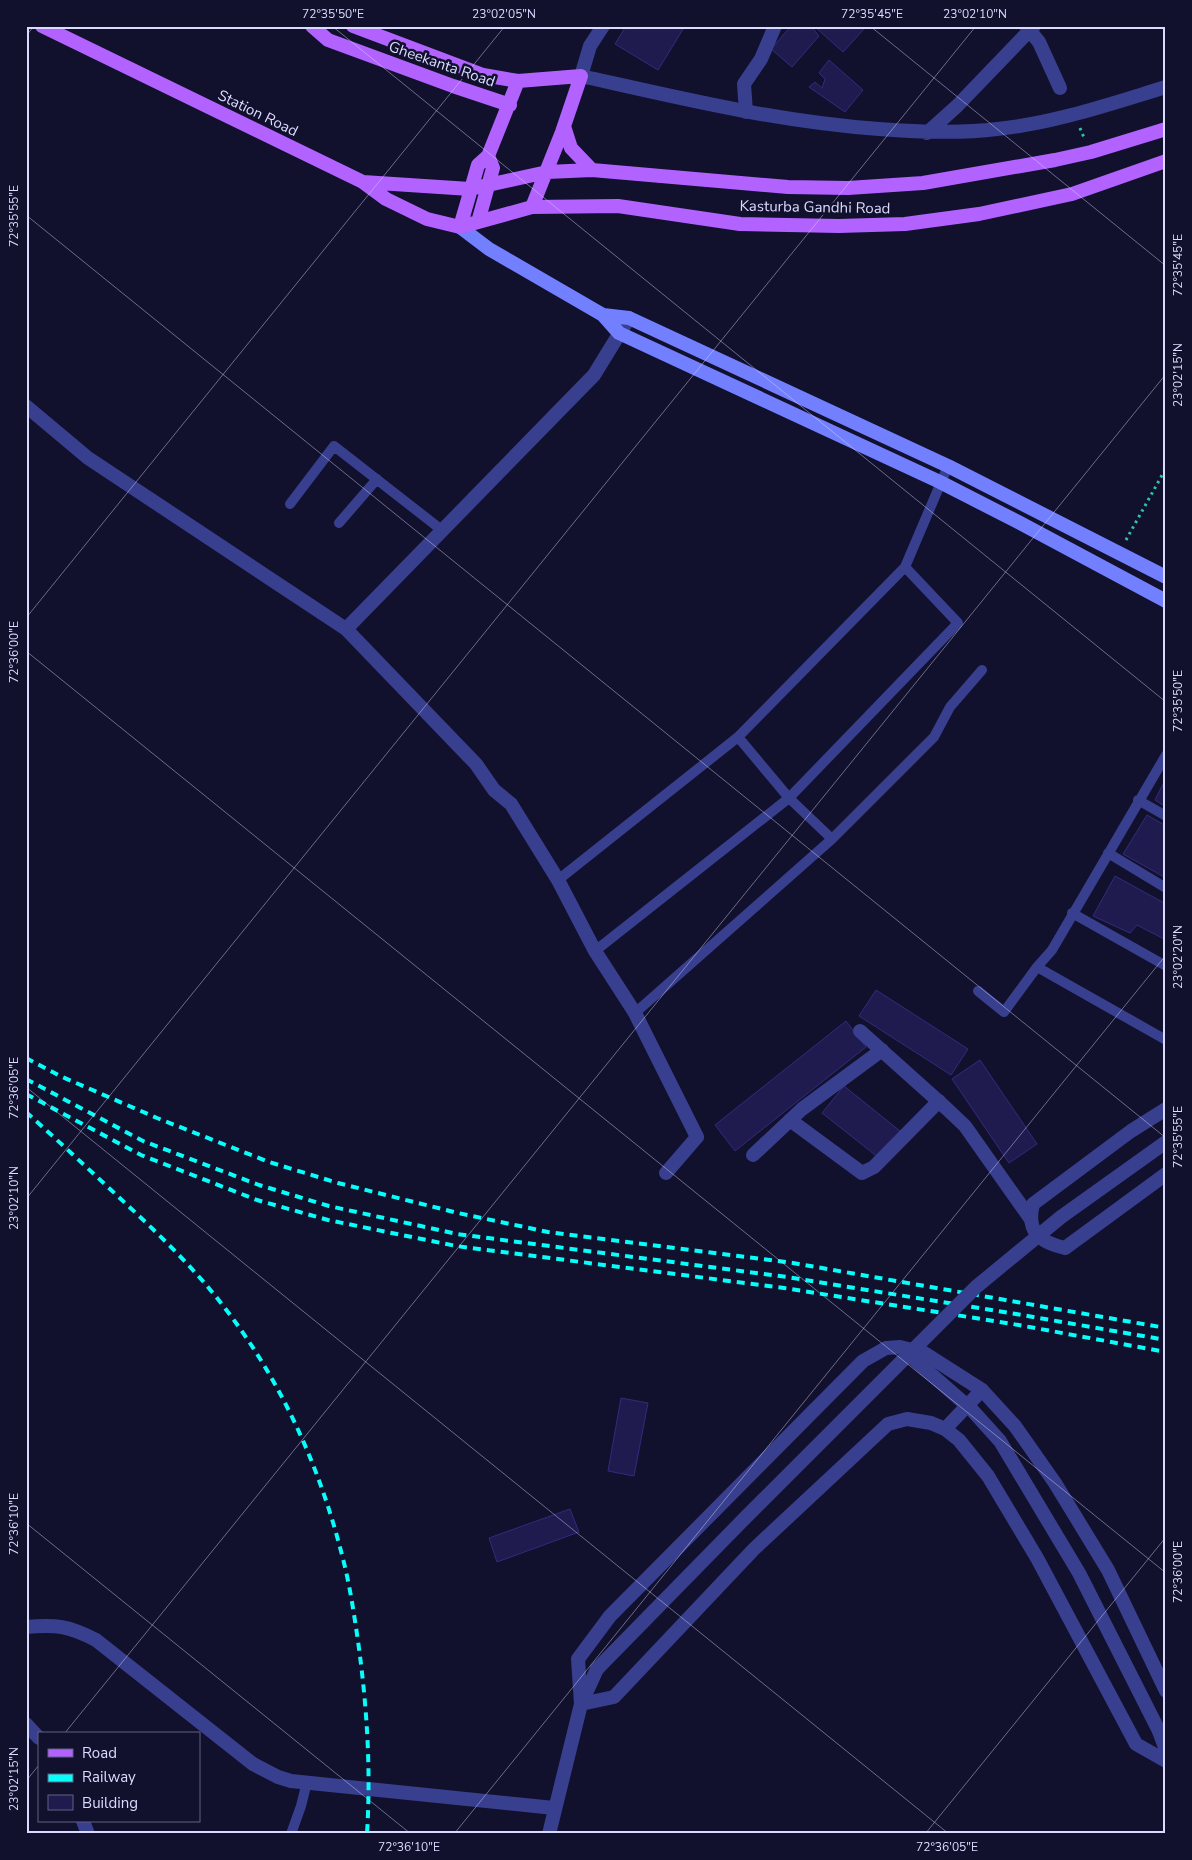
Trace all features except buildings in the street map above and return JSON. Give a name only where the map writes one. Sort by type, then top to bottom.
[{"type":"main road","name":"Station Road","points":[[42,26],[363,182],[470,189]]},
{"type":"main road","name":"Gheekanta Road","points":[[312,26],[328,40],[510,105]]},
{"type":"main road","name":"Gheekanta Road","points":[[353,26],[483,75],[518,81],[488,156],[493,168],[478,222]]},
{"type":"main road","points":[[518,81],[581,76],[547,172],[532,207]]},
{"type":"main road","points":[[564,126],[571,148],[592,170]]},
{"type":"main road","name":"Kasturba Gandhi Road","points":[[470,189],[547,172],[592,170],[788,187],[857,188],[923,183],[1091,152],[1166,129]]},
{"type":"main road","points":[[460,227],[478,165],[488,156]]},
{"type":"main road","name":"Kasturba Gandhi Road","points":[[460,227],[532,207],[618,206],[740,224],[839,226],[905,224],[979,214],[1072,194],[1166,161]]},
{"type":"main road","points":[[363,182],[386,199],[426,219],[460,227],[489,249],[603,315],[619,333],[940,482],[1166,601]]},
{"type":"main road","points":[[603,315],[629,318],[948,466],[1166,577]]},
{"type":"street","points":[[603,26],[590,46],[581,76],[746,112],[834,126],[927,133],[997,129],[1075,115],[1166,87]]},
{"type":"street","points":[[746,112],[744,84],[761,59],[775,26]]},
{"type":"street","points":[[927,133],[957,106],[1030,28],[1039,42],[1060,88]]},
{"type":"street","points":[[346,629],[443,532],[594,375],[629,318]]},
{"type":"street","points":[[26,406],[88,458],[346,629],[476,764],[494,790],[511,804],[558,880],[596,951],[635,1013],[697,1137],[666,1173]]},
{"type":"street","points":[[860,1031],[965,1126],[1030,1218],[1034,1230],[1043,1240],[1051,1244],[1065,1248],[1166,1174]]},
{"type":"street","points":[[753,1155],[802,1109],[882,1050]]},
{"type":"street","points":[[790,1120],[862,1173],[874,1167],[939,1101]]},
{"type":"street","points":[[1030,1218],[1033,1204],[1131,1131],[1166,1109]]},
{"type":"street","points":[[549,1834],[581,1704],[597,1669],[976,1287],[1061,1217],[1166,1142]]},
{"type":"street","points":[[581,1704],[578,1659],[610,1616],[863,1361],[886,1348],[924,1352],[982,1390],[1015,1426],[1055,1483],[1108,1570],[1166,1690]]},
{"type":"street","points":[[908,1354],[972,1410],[1000,1441],[1079,1573],[1159,1731],[1166,1750]]},
{"type":"street","points":[[945,1429],[982,1390]]},
{"type":"street","points":[[581,1704],[614,1697],[754,1549],[888,1424],[907,1419],[945,1429],[959,1440],[988,1476],[1037,1558],[1136,1744],[1166,1761]]},
{"type":"street","points":[[26,1627],[47,1625],[76,1630],[96,1640],[253,1764],[278,1777],[307,1782],[370,1787],[554,1808]]},
{"type":"street","points":[[26,1724],[38,1737]]},
{"type":"street","points":[[84,1822],[88,1834]]},
{"type":"lane","points":[[290,504],[334,446],[443,532]]},
{"type":"lane","points":[[558,880],[738,737],[905,567],[948,466]]},
{"type":"lane","points":[[339,523],[377,479]]},
{"type":"lane","points":[[596,951],[789,798],[958,623],[905,567]]},
{"type":"lane","points":[[635,1013],[832,839],[934,737],[950,707],[982,670]]},
{"type":"lane","points":[[738,737],[789,798],[832,839]]},
{"type":"lane","points":[[978,991],[1004,1012],[1052,950],[1166,755]]},
{"type":"lane","points":[[1138,800],[1166,816]]},
{"type":"lane","points":[[1108,853],[1166,888]]},
{"type":"lane","points":[[1072,913],[1166,966]]},
{"type":"lane","points":[[1037,967],[1166,1040]]},
{"type":"lane","points":[[292,1834],[307,1782]]},
{"type":"path","points":[[1120,552],[1166,468]]},
{"type":"railway","points":[[26,1058],[60,1076],[157,1118],[269,1162],[338,1183],[458,1213],[548,1232],[793,1263],[1166,1328]]},
{"type":"railway","points":[[26,1079],[143,1141],[259,1185],[329,1206],[457,1234],[787,1277],[1166,1340]]},
{"type":"railway","points":[[26,1094],[141,1155],[257,1200],[328,1220],[456,1246],[784,1288],[1013,1324],[1166,1352]]},
{"type":"railway","points":[[26,1112],[154,1230],[182,1258],[221,1303],[262,1362],[296,1424],[323,1490],[334,1524],[352,1600],[366,1713],[369,1786],[367,1834]]}]
